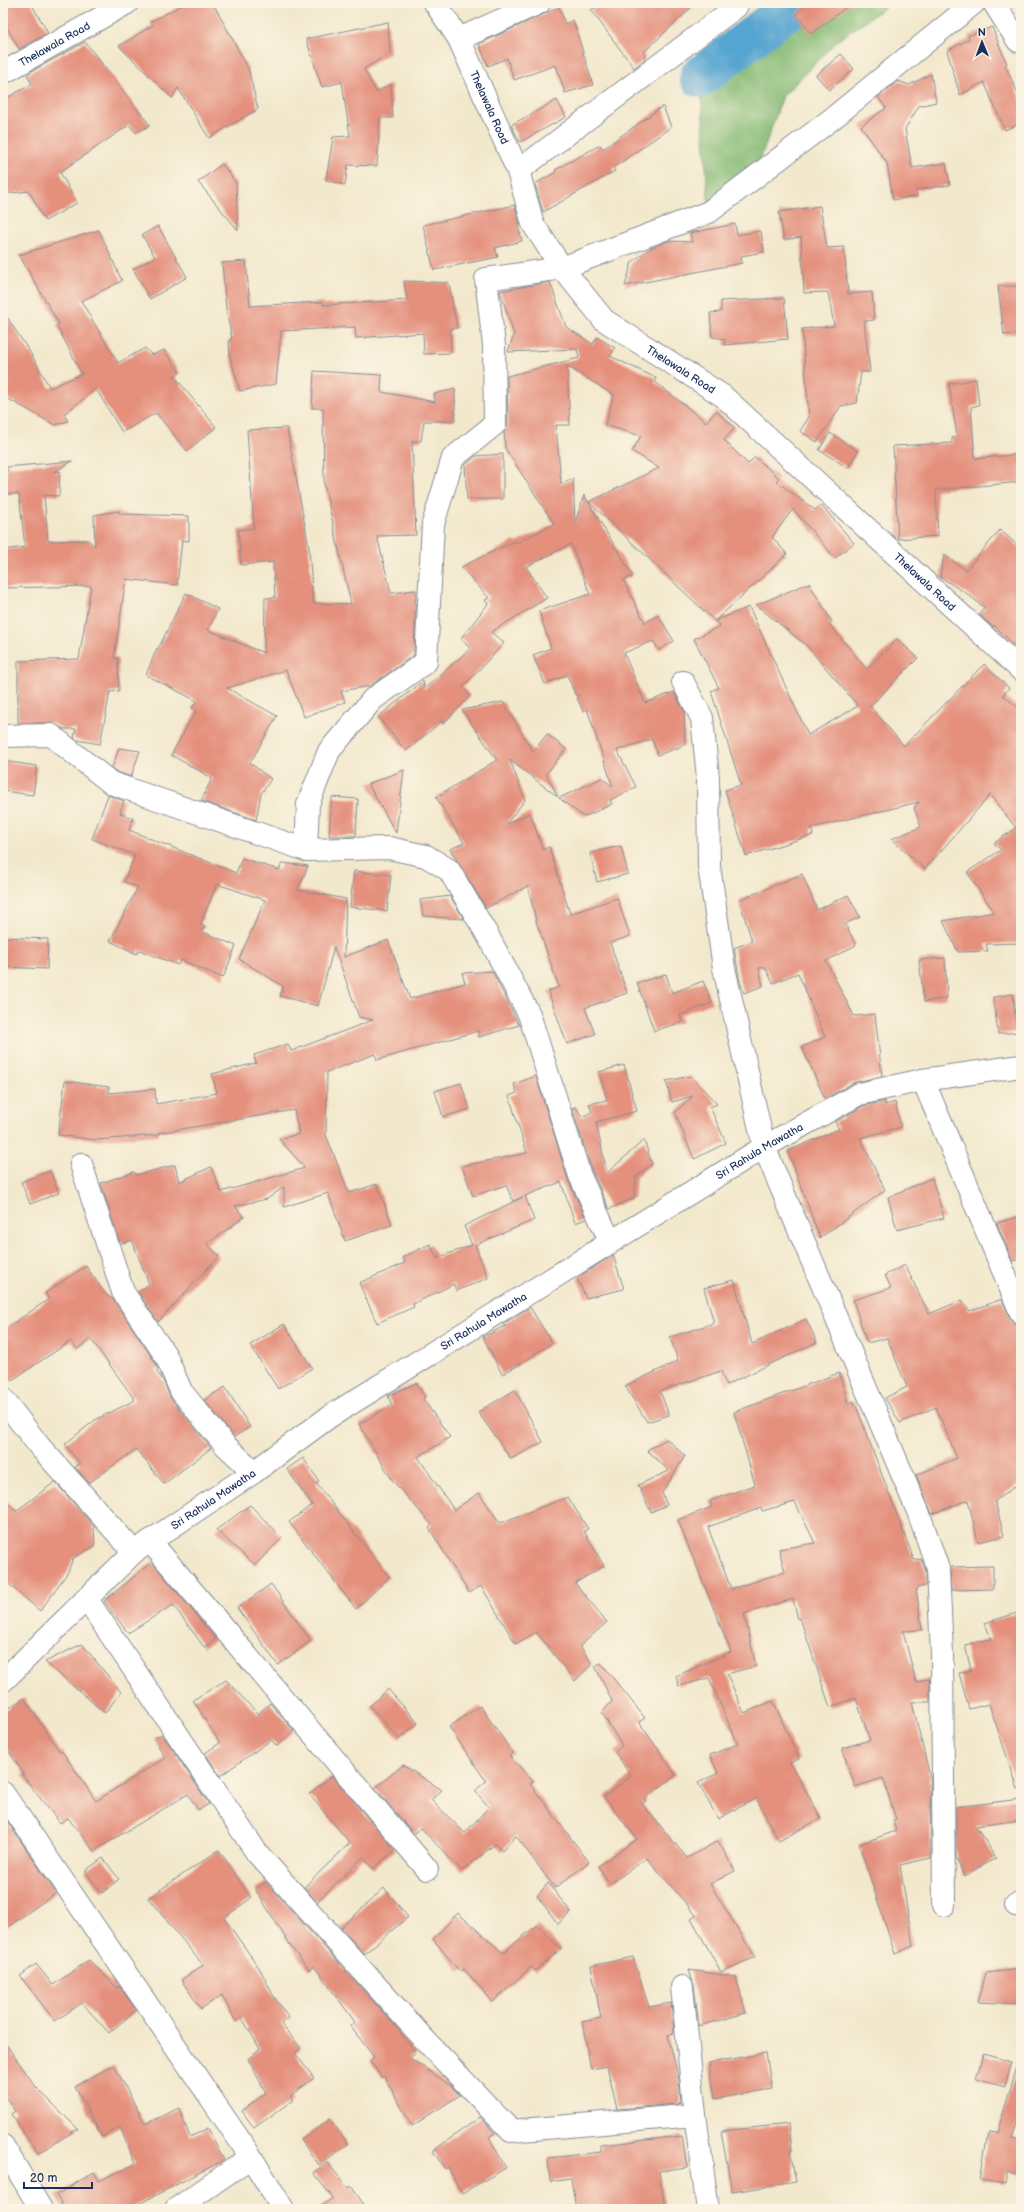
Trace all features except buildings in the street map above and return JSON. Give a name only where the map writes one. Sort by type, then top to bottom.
[{"type":"street","name":"Thelawala Road","points":[[3,73],[127,3]]},
{"type":"street","name":"Thelawala Road","points":[[435,3],[459,39],[518,171],[533,224],[562,268],[604,320],[723,396],[1021,670]]},
{"type":"street","points":[[459,39],[539,3]]},
{"type":"street","points":[[518,171],[643,79],[736,7],[738,3]]},
{"type":"street","points":[[306,850],[308,804],[330,751],[373,699],[426,662],[433,524],[453,458],[495,424],[494,345],[486,279],[562,268],[709,212],[833,118],[974,3]]},
{"type":"street","points":[[994,3],[1018,41],[1021,40]]},
{"type":"street","points":[[683,682],[702,718],[708,778],[709,866],[724,968],[764,1147],[919,1514],[938,1569],[942,1654],[944,1905]]},
{"type":"street","points":[[3,736],[51,735],[111,784],[306,850],[389,848],[426,856],[450,870],[488,936],[529,1014],[580,1176],[610,1241]]},
{"type":"street","name":"Sri Rahula Mawatha","points":[[3,1681],[86,1598],[142,1547],[254,1472],[329,1417],[610,1241],[764,1147],[859,1094],[923,1080],[1021,1066]]},
{"type":"street","points":[[923,1080],[1021,1312]]},
{"type":"street","points":[[81,1164],[123,1292],[166,1356],[181,1391],[225,1444],[254,1472]]},
{"type":"street","points":[[3,1399],[40,1447],[142,1547],[427,1869]]},
{"type":"street","points":[[86,1598],[256,1853],[424,2039],[511,2131],[695,2116]]},
{"type":"street","points":[[3,1793],[251,2157],[283,2209]]},
{"type":"street","points":[[682,1987],[695,2116],[707,2203]]},
{"type":"street","points":[[3,2146],[41,2209]]},
{"type":"street","points":[[176,2209],[251,2157]]},
{"type":"green space","points":[[794,3],[891,3],[837,41],[783,96],[753,179],[709,212],[700,77]]},
{"type":"waterway","points":[[700,77],[796,3]]}]
